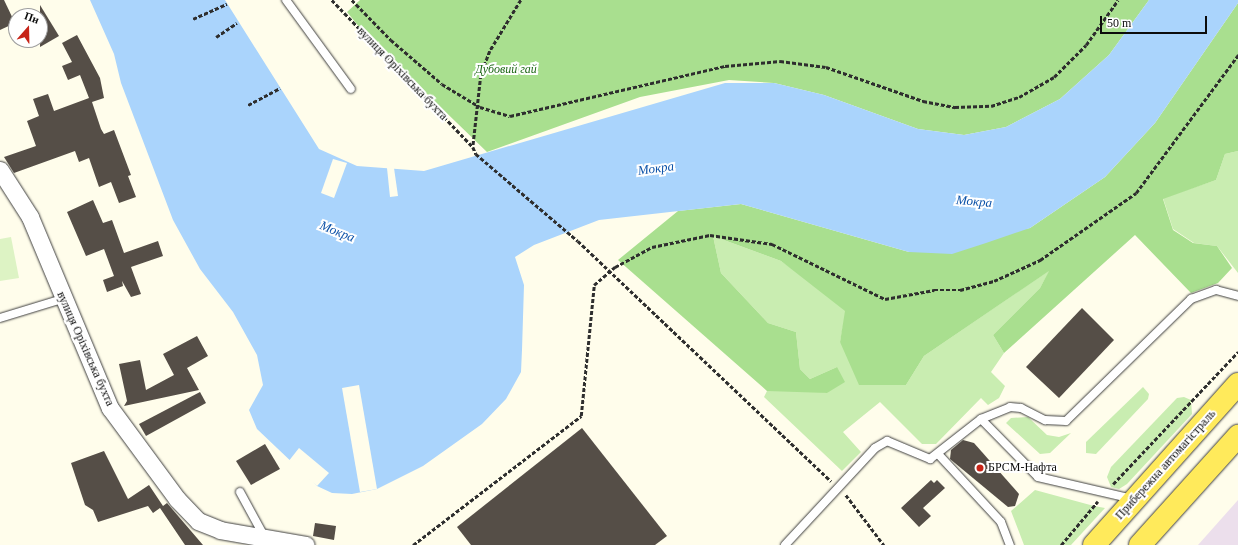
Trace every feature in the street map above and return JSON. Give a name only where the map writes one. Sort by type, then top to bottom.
[{"type":"main road","name":"Прибережна автомагістраль","points":[[1094,545],[1238,384]]},
{"type":"main road","points":[[1140,545],[1238,436]]},
{"type":"street","name":"вулиця Оріхівська бухта","points":[[0,170],[30,217],[62,299],[110,408],[177,499],[198,521],[213,527],[306,545]]},
{"type":"lane","points":[[286,0],[351,89]]},
{"type":"lane","points":[[785,545],[839,489],[875,448],[887,441],[900,444],[911,454],[930,459],[939,455],[981,419],[1010,407],[1021,408],[1044,420],[1066,421],[1191,299],[1216,290],[1238,296]]},
{"type":"lane","points":[[0,318],[62,299]]},
{"type":"lane","points":[[981,419],[1038,477],[1134,499]]},
{"type":"lane","points":[[939,455],[1001,522],[1010,545]]},
{"type":"lane","points":[[240,492],[264,536]]},
{"type":"path","name":"вулиця Оріхівська бухта","points":[[332,0],[473,147]]},
{"type":"path","points":[[352,0],[442,84],[480,107],[510,116],[725,66],[780,60],[826,67],[923,101],[955,107],[991,106],[1019,97],[1054,77],[1086,45],[1118,0]]},
{"type":"path","points":[[521,0],[490,51],[481,75],[480,107],[473,147],[476,154],[578,241],[839,489],[884,545]]},
{"type":"path","points":[[193,19],[227,4]]},
{"type":"path","points":[[216,37],[238,23]]},
{"type":"path","points":[[413,545],[581,416],[594,285],[609,271],[652,248],[710,235],[772,244],[885,299],[934,290],[960,290],[994,281],[1040,260],[1136,193],[1238,55]]},
{"type":"path","points":[[248,104],[280,88]]},
{"type":"path","points":[[1061,545],[1106,492],[1238,352]]},
{"type":"shaded area","points":[[1238,500],[1238,545],[1198,545]]},
{"type":"green space","name":"Дубовий гай","points":[[360,0],[1149,0],[1109,55],[1060,99],[1006,127],[964,135],[918,129],[824,95],[774,83],[729,80],[640,97],[487,152],[365,34],[347,12]]},
{"type":"green space","points":[[1238,3],[1238,151],[1225,154],[1216,180],[1163,199],[1173,230],[1193,243],[1217,246],[1232,268],[1218,283],[1191,293],[1135,235],[1004,353],[993,335],[1040,288],[1049,271],[924,356],[906,385],[859,385],[840,342],[845,311],[781,261],[713,236],[721,273],[768,323],[796,332],[800,369],[810,379],[837,367],[845,382],[827,393],[767,391],[618,260],[678,211],[741,204],[909,252],[1030,228],[1105,177],[1155,123]]},
{"type":"green space","points":[[1238,151],[1238,273],[1217,246],[1194,243],[1173,229],[1163,198],[1216,180],[1225,154]]},
{"type":"green space","points":[[713,236],[781,261],[808,280],[846,311],[840,342],[906,385],[924,356],[1050,270],[1040,288],[993,335],[1004,353],[991,372],[1005,386],[999,398],[988,405],[981,398],[936,444],[922,444],[880,402],[843,432],[861,452],[842,471],[764,397],[767,391],[786,387],[827,393],[837,367],[810,379],[800,369],[796,332],[768,323],[721,273]]},
{"type":"green space","points":[[11,237],[19,278],[0,281],[0,239]]},
{"type":"green space","points":[[1143,387],[1149,394],[1148,399],[1096,454],[1086,453],[1086,442]]},
{"type":"green space","points":[[1184,397],[1191,400],[1192,414],[1127,484],[1119,489],[1111,487],[1107,477],[1111,467],[1177,398]]},
{"type":"green space","points":[[1028,417],[1047,435],[1059,437],[1071,433],[1050,453],[1040,454],[1006,423],[1011,418]]},
{"type":"green space","points":[[1035,490],[1105,508],[1071,545],[1024,545],[1011,511]]},
{"type":"water","name":"Мокра","points":[[90,0],[225,0],[319,149],[357,166],[424,171],[725,83],[774,83],[824,95],[918,129],[964,135],[1006,127],[1060,99],[1109,55],[1149,0],[1238,0],[1238,3],[1155,123],[1105,177],[1030,228],[952,254],[909,252],[741,204],[599,220],[534,245],[515,257],[524,285],[521,372],[506,399],[482,424],[423,466],[377,489],[352,494],[332,493],[317,486],[257,429],[249,410],[263,385],[257,355],[233,312],[200,269],[173,220],[121,83],[114,54]]},
{"type":"pier","points":[[333,159],[347,163],[334,198],[321,193]]},
{"type":"pier","points":[[387,168],[394,168],[398,196],[390,197]]},
{"type":"pier","points":[[359,385],[377,489],[360,492],[342,388]]},
{"type":"pier","points":[[299,448],[329,473],[317,486],[288,462]]},
{"type":"building","points":[[0,0],[4,0],[8,8],[8,26],[0,30]]},
{"type":"building","points":[[48,18],[59,36],[48,42]]},
{"type":"building","points":[[77,35],[100,78],[104,98],[92,102],[101,129],[104,134],[114,130],[131,175],[128,176],[136,197],[119,203],[111,182],[99,187],[89,158],[79,162],[75,151],[14,173],[4,157],[36,146],[27,121],[39,116],[33,99],[48,94],[54,111],[89,98],[80,75],[68,80],[62,66],[72,62],[62,43]]},
{"type":"building","points":[[93,200],[103,223],[112,220],[124,253],[158,241],[163,256],[131,267],[141,294],[131,297],[122,281],[123,286],[107,292],[103,280],[114,276],[104,249],[86,256],[67,212]]},
{"type":"building","points":[[1082,308],[1114,340],[1059,398],[1026,367]]},
{"type":"building","points":[[197,336],[208,356],[187,368],[199,390],[124,406],[127,401],[119,364],[140,360],[146,390],[174,375],[163,354]]},
{"type":"building","points":[[200,392],[206,403],[146,436],[139,424]]},
{"type":"building","points":[[582,428],[667,536],[655,545],[471,545],[457,527]]},
{"type":"building","points":[[963,440],[974,443],[1019,494],[1015,506],[1008,507],[950,459],[951,450]]},
{"type":"building","points":[[265,444],[280,469],[251,485],[236,461]]},
{"type":"building","points":[[104,451],[128,499],[149,485],[163,506],[167,503],[203,545],[185,545],[160,508],[153,513],[148,506],[98,522],[93,510],[85,505],[71,463]]},
{"type":"building","points":[[931,480],[934,483],[937,480],[945,488],[923,508],[931,516],[919,527],[901,508]]},
{"type":"building","points":[[315,523],[336,526],[334,540],[313,536]]},
{"type":"place","name":"БРСМ-Нафта","points":[[980,468]]}]
